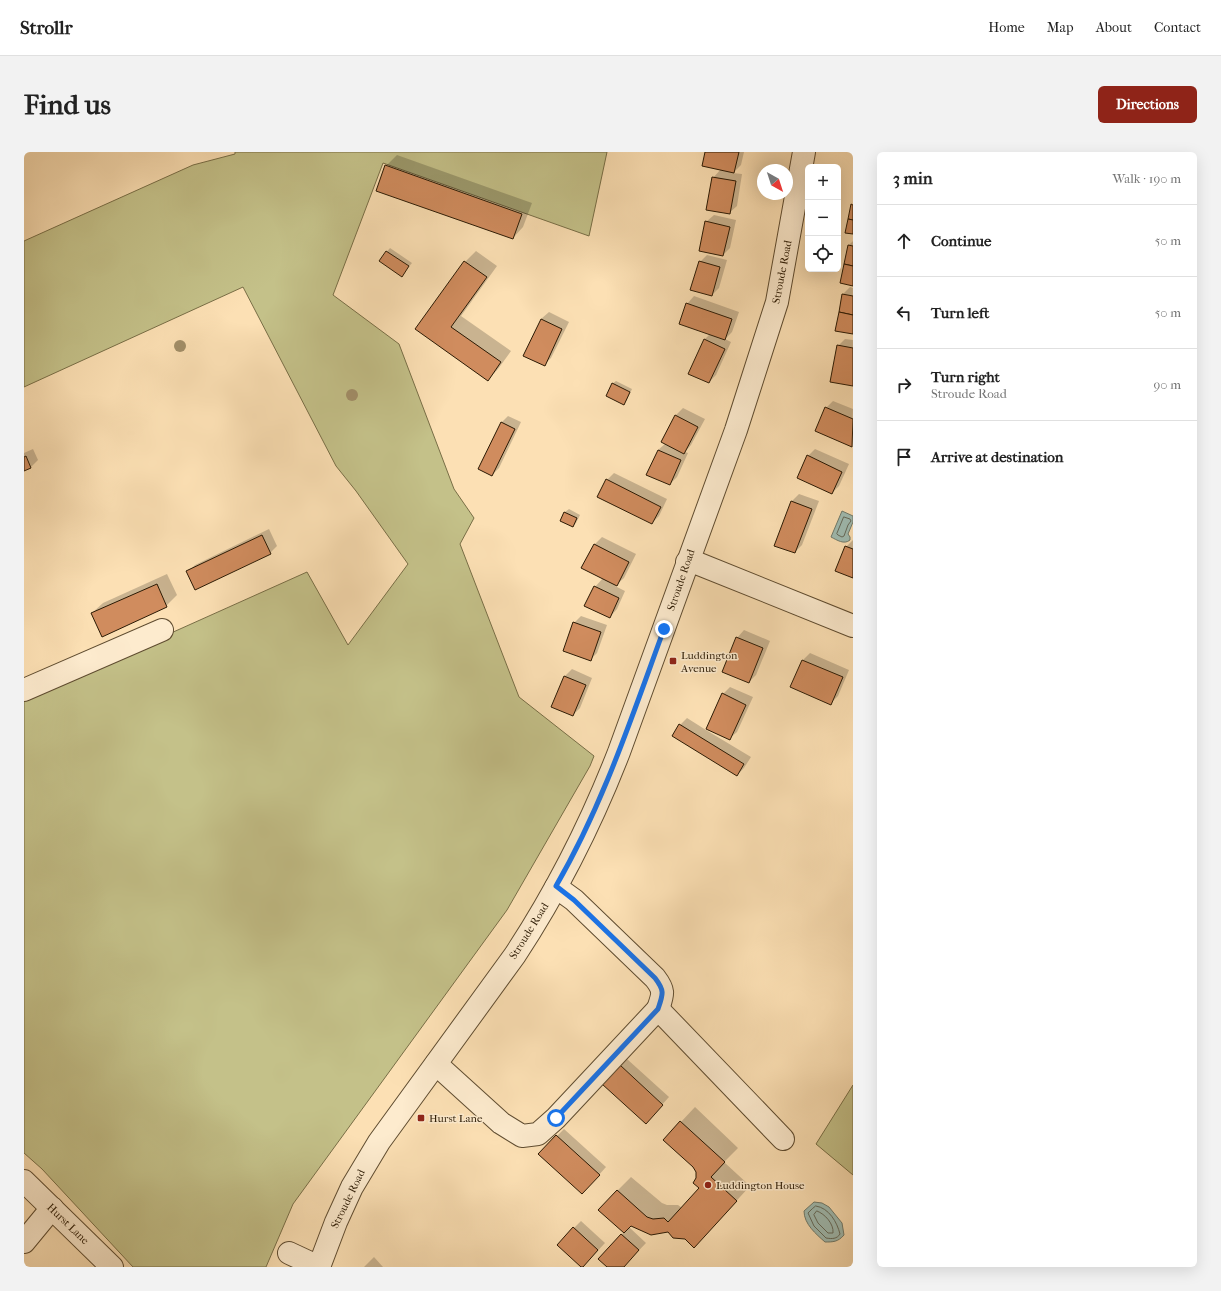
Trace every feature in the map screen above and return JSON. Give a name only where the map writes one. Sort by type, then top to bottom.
[{"type":"street","name":"Stroude Road","points":[[319,1267],[336,1222],[352,1187],[380,1142],[515,955],[570,862],[605,788],[736,430],[777,302],[804,152]]},
{"type":"street","points":[[687,562],[699,564],[853,626]]},
{"type":"street","points":[[24,690],[162,630]]},
{"type":"street","points":[[436,1064],[501,1123],[522,1136],[538,1134],[556,1118],[658,1009],[662,997],[661,986],[655,978],[574,900],[556,886]]},
{"type":"street","points":[[658,1009],[783,1139]]},
{"type":"street","name":"Hurst Lane","points":[[24,1181],[112,1267]]},
{"type":"street","points":[[24,1242],[52,1208]]},
{"type":"street","points":[[289,1253],[319,1267]]},
{"type":"shaded area","points":[[235,152],[607,152],[589,236],[383,163],[333,295],[399,344],[454,489],[474,518],[460,544],[519,697],[594,756],[590,766],[507,910],[293,1204],[266,1267],[133,1267],[42,1169],[24,1153],[24,699],[307,572],[348,645],[408,564],[356,491],[336,466],[243,287],[24,387],[24,241],[193,165],[235,154]]},
{"type":"shaded area","points":[[853,1085],[853,1175],[816,1144]]},
{"type":"water","points":[[842,511],[853,516],[853,522],[848,534],[850,540],[845,542],[840,542],[831,537]]},
{"type":"water","points":[[814,1202],[822,1203],[829,1207],[842,1223],[844,1235],[840,1239],[833,1242],[825,1242],[808,1224],[804,1211]]},
{"type":"building","points":[[705,152],[739,152],[734,173],[702,166]]},
{"type":"building","points":[[385,165],[522,214],[513,239],[376,191]]},
{"type":"building","points":[[712,177],[736,181],[730,214],[706,210]]},
{"type":"building","points":[[851,204],[853,205],[853,220],[848,219]]},
{"type":"building","points":[[848,219],[853,220],[853,234],[845,233]]},
{"type":"building","points":[[705,221],[730,227],[723,256],[699,251]]},
{"type":"building","points":[[848,245],[853,246],[853,266],[844,264]]},
{"type":"building","points":[[386,251],[409,266],[402,277],[379,261]]},
{"type":"building","points":[[464,261],[487,277],[451,327],[501,362],[488,381],[415,329]]},
{"type":"building","points":[[699,261],[720,267],[712,296],[690,290]]},
{"type":"building","points":[[844,264],[853,266],[853,286],[840,283]]},
{"type":"building","points":[[842,294],[853,296],[853,315],[839,312]]},
{"type":"building","points":[[686,303],[732,319],[725,340],[679,324]]},
{"type":"building","points":[[839,312],[853,315],[853,334],[835,331]]},
{"type":"building","points":[[541,319],[562,329],[545,366],[523,356]]},
{"type":"building","points":[[704,339],[725,349],[709,383],[688,374]]},
{"type":"building","points":[[837,345],[853,348],[853,386],[830,382]]},
{"type":"building","points":[[612,383],[630,392],[624,405],[606,396]]},
{"type":"building","points":[[825,407],[853,419],[852,447],[815,431]]},
{"type":"building","points":[[675,415],[698,427],[684,454],[661,442]]},
{"type":"building","points":[[501,422],[515,429],[492,476],[478,469]]},
{"type":"building","points":[[658,450],[681,460],[670,485],[646,475]]},
{"type":"building","points":[[807,455],[842,472],[832,494],[797,478]]},
{"type":"building","points":[[26,456],[31,468],[24,471],[24,457]]},
{"type":"building","points":[[606,479],[661,507],[652,524],[597,497]]},
{"type":"building","points":[[791,501],[812,509],[795,553],[774,546]]},
{"type":"building","points":[[564,512],[577,518],[573,527],[560,521]]},
{"type":"building","points":[[262,535],[271,554],[195,590],[186,571]]},
{"type":"building","points":[[594,544],[629,562],[617,586],[581,568]]},
{"type":"building","points":[[845,546],[853,549],[853,578],[835,571]]},
{"type":"building","points":[[157,584],[167,607],[102,637],[91,613]]},
{"type":"building","points":[[594,586],[619,598],[610,618],[584,606]]},
{"type":"building","points":[[573,622],[601,632],[591,661],[563,651]]},
{"type":"building","points":[[736,637],[763,648],[749,683],[722,672]]},
{"type":"building","points":[[802,660],[843,677],[831,705],[790,687]]},
{"type":"building","points":[[564,676],[586,685],[573,716],[551,707]]},
{"type":"building","points":[[722,693],[746,705],[730,740],[706,729]]},
{"type":"building","points":[[679,724],[744,764],[737,776],[672,736]]},
{"type":"building","points":[[620,1065],[663,1105],[646,1124],[602,1084]]},
{"type":"building","name":"Luddington House","points":[[680,1121],[725,1162],[711,1177],[737,1201],[694,1248],[685,1239],[673,1238],[668,1232],[651,1235],[631,1226],[624,1233],[598,1210],[617,1190],[647,1217],[653,1219],[664,1218],[668,1222],[699,1188],[693,1183],[696,1178],[696,1172],[693,1167],[663,1140]]},
{"type":"building","points":[[556,1135],[600,1175],[582,1194],[538,1154]]},
{"type":"building","points":[[573,1227],[598,1250],[583,1267],[581,1267],[557,1245]]},
{"type":"building","points":[[621,1234],[639,1250],[624,1267],[607,1267],[598,1259]]},
{"type":"place","name":"Luddington Avenue","points":[[673,661]]},
{"type":"place","name":"Hurst Lane","points":[[421,1118]]},
{"type":"place","name":"Luddington House","points":[[708,1185]]},
{"type":"route","points":[[556,1118],[658,1009],[662,997],[661,986],[655,978],[574,900],[556,886],[570,862],[605,788],[664,629]]}]
